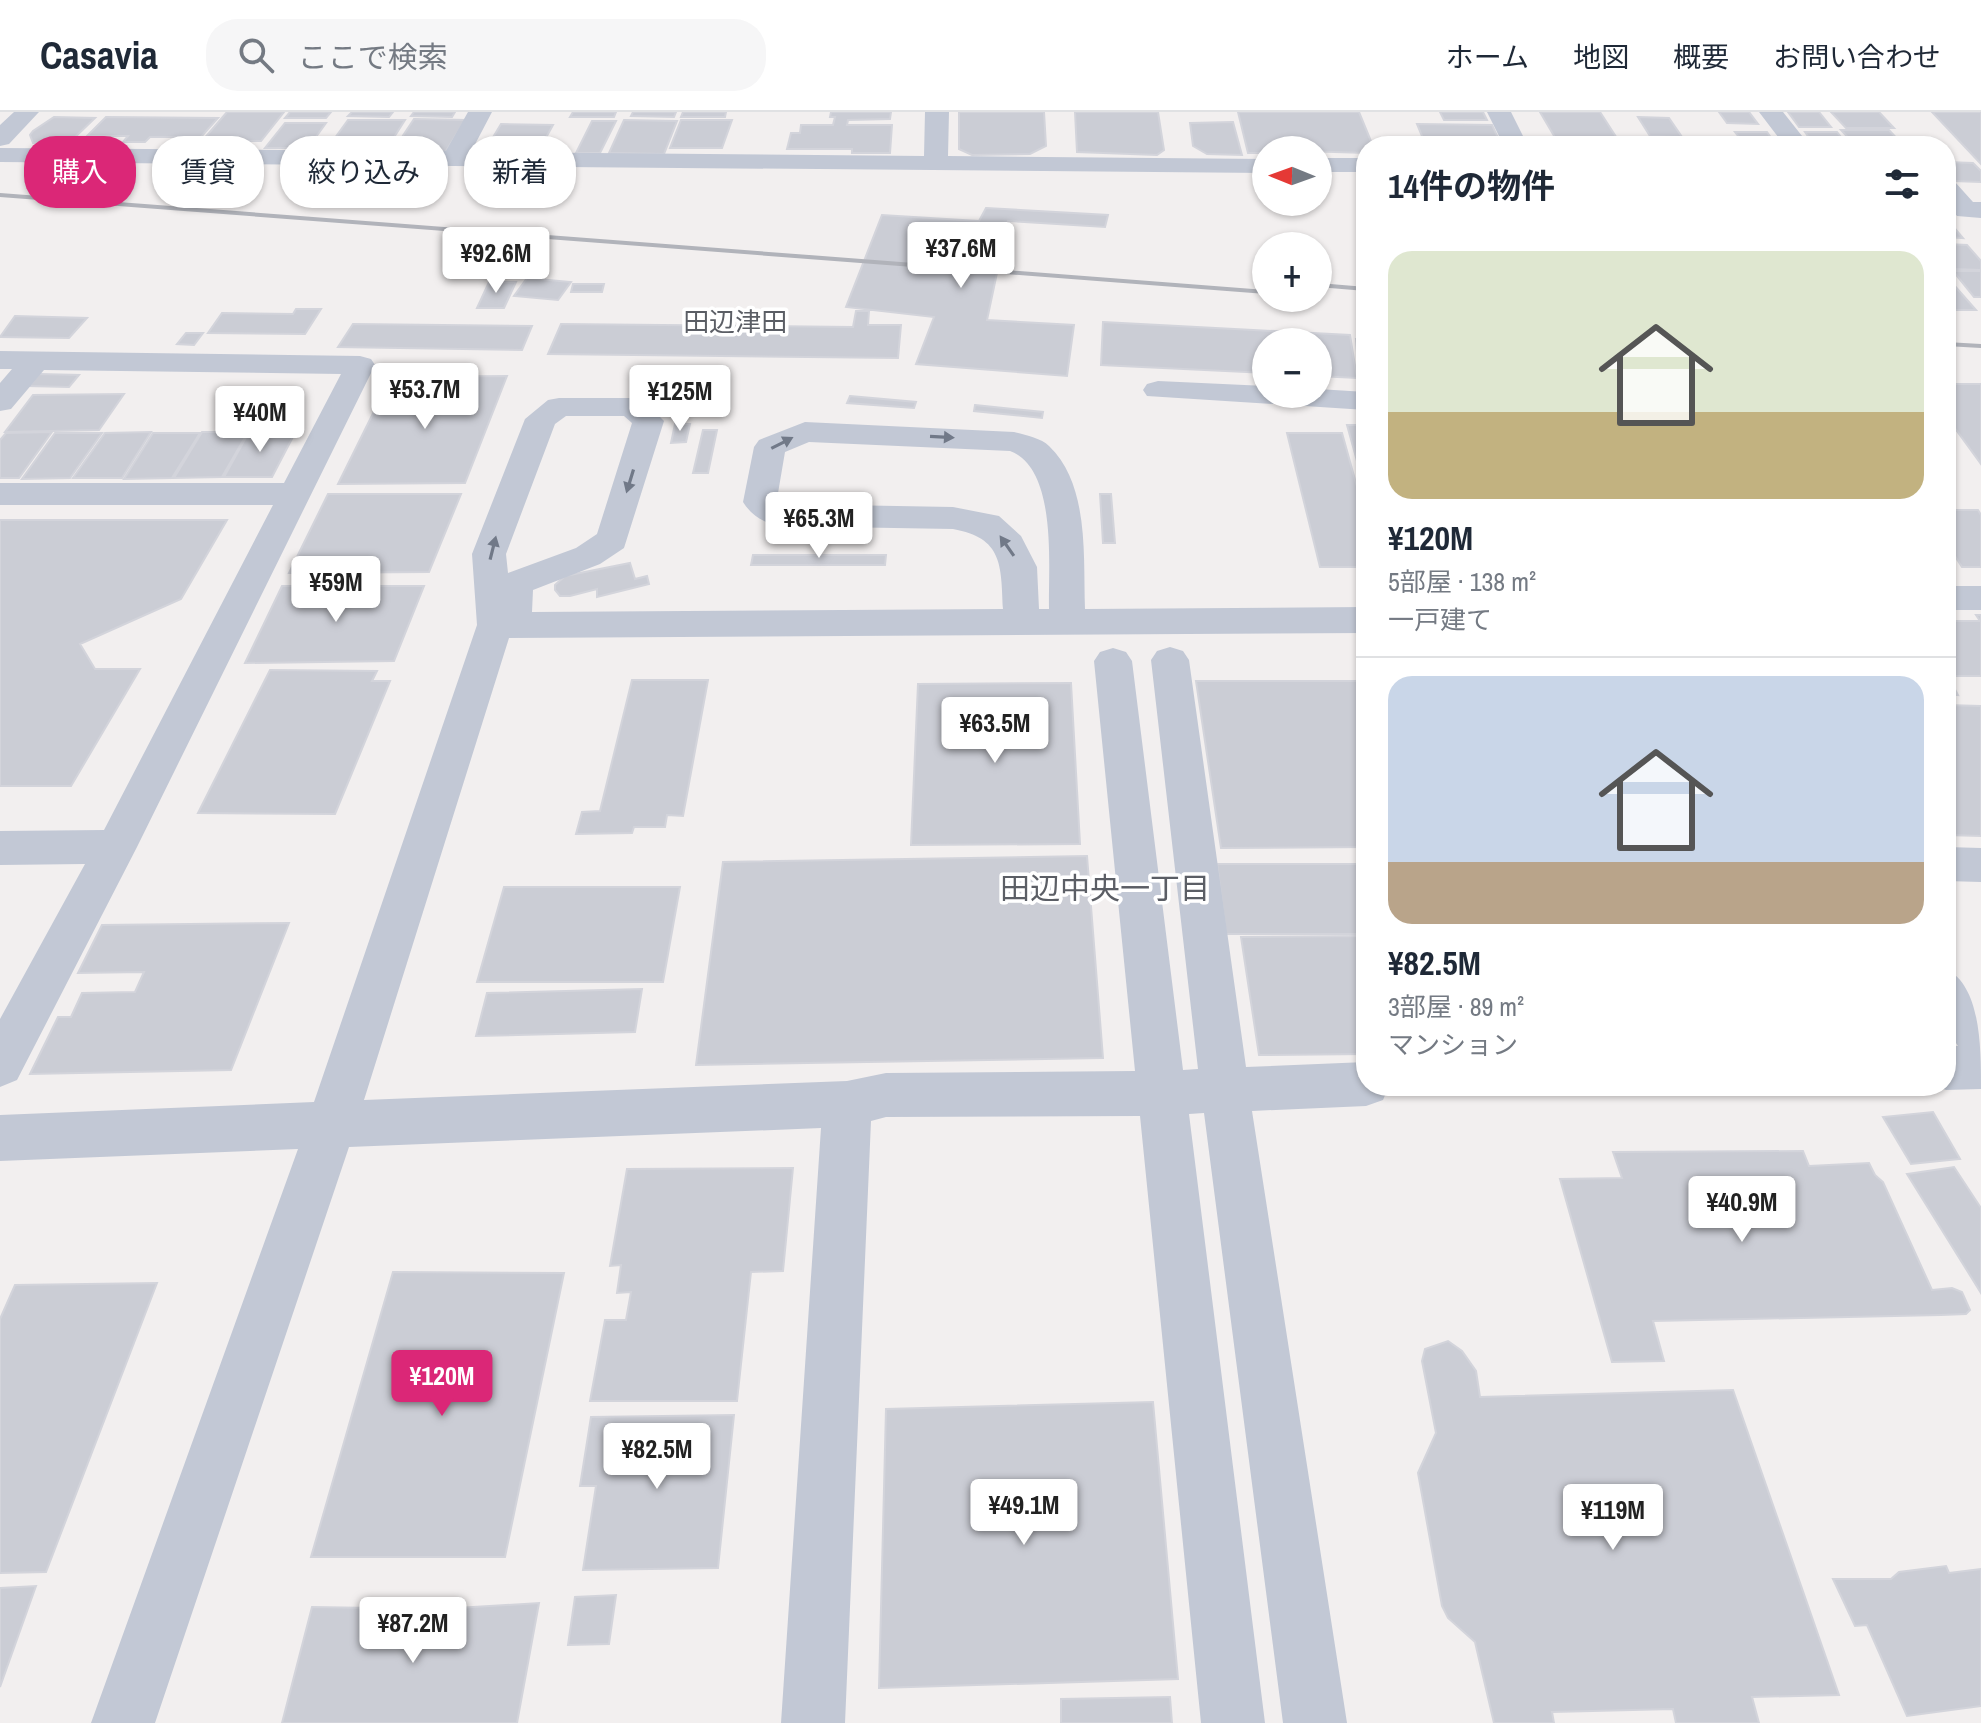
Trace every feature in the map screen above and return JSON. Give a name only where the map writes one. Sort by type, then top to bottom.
[{"type":"street","points":[[0,139],[27,112]]},
{"type":"street","points":[[455,158],[480,112]]},
{"type":"street","points":[[936,164],[937,112]]},
{"type":"street","points":[[1499,112],[1511,136]]},
{"type":"street","points":[[1771,112],[1790,136]]},
{"type":"street","points":[[0,155],[1252,166]]},
{"type":"street","points":[[1332,165],[1356,165]]},
{"type":"street","points":[[1956,196],[1976,215]]},
{"type":"street","points":[[0,360],[360,365],[116,847],[0,1065]]},
{"type":"street","points":[[0,402],[36,360]]},
{"type":"street","points":[[1158,390],[1356,400]]},
{"type":"street","points":[[123,1723],[504,625],[516,583],[588,556],[612,540],[648,421],[632,407],[559,407],[541,419],[489,554],[504,625]]},
{"type":"street","points":[[1022,621],[1019,567],[1009,544],[987,524],[953,518],[777,515],[760,502],[770,447],[805,432],[1014,442],[1035,450],[1048,467],[1059,491],[1067,620]]},
{"type":"street","points":[[0,494],[296,494]]},
{"type":"street","points":[[1956,598],[1981,598]]},
{"type":"street","points":[[504,625],[1356,620]]},
{"type":"street","points":[[1170,660],[1225,1090],[1315,1723]]},
{"type":"street","points":[[1113,661],[1233,1723]]},
{"type":"street","points":[[0,848],[116,847]]},
{"type":"street","points":[[1956,864],[1981,865]]},
{"type":"street","points":[[1956,1004],[1981,1041]]},
{"type":"street","points":[[1956,1068],[1981,1067]]},
{"type":"street","points":[[0,1138],[847,1104],[886,1095],[1161,1093],[1356,1084]]},
{"type":"street","points":[[813,1723],[847,1104]]},
{"type":"building","points":[[227,112],[284,112],[264,137],[206,136]]},
{"type":"building","points":[[290,112],[331,112],[326,118],[285,118]]},
{"type":"building","points":[[352,112],[393,112],[389,117],[348,116]]},
{"type":"building","points":[[414,112],[455,112],[452,117],[411,116]]},
{"type":"building","points":[[573,112],[616,112],[614,117],[570,117]]},
{"type":"building","points":[[633,112],[676,112],[674,117],[631,116]]},
{"type":"building","points":[[683,112],[726,112],[725,117],[681,117]]},
{"type":"building","points":[[831,112],[891,112],[890,119],[848,120],[847,125],[892,125],[890,153],[852,153],[852,149],[787,149],[791,133],[800,133],[801,125],[833,125],[835,117],[830,117]]},
{"type":"building","points":[[959,112],[1044,112],[1046,146],[1030,154],[972,155],[959,149]]},
{"type":"building","points":[[1075,112],[1158,112],[1164,150],[1157,155],[1077,152]]},
{"type":"building","points":[[1238,112],[1359,112],[1369,136],[1356,136],[1356,153],[1332,152],[1332,136],[1252,136],[1252,153],[1248,153]]},
{"type":"building","points":[[1440,112],[1483,112],[1487,120],[1444,120]]},
{"type":"building","points":[[1540,112],[1600,112],[1616,136],[1554,136]]},
{"type":"building","points":[[1719,112],[1749,112],[1758,124],[1727,123]]},
{"type":"building","points":[[1788,112],[1819,112],[1831,127],[1799,127]]},
{"type":"building","points":[[1831,112],[1879,112],[1894,128],[1846,128]]},
{"type":"building","points":[[1932,112],[1981,112],[1981,164],[1956,136]]},
{"type":"building","points":[[54,117],[95,118],[76,136],[30,136]]},
{"type":"building","points":[[106,117],[218,118],[202,136],[152,136],[145,142],[136,142],[136,136],[87,136]]},
{"type":"building","points":[[1638,117],[1669,118],[1681,136],[1650,136]]},
{"type":"building","points":[[414,119],[465,120],[448,148],[448,136],[403,136]]},
{"type":"building","points":[[348,120],[405,120],[395,136],[336,136]]},
{"type":"building","points":[[624,120],[677,121],[664,154],[609,153]]},
{"type":"building","points":[[681,120],[732,120],[722,148],[670,148]]},
{"type":"building","points":[[592,121],[616,121],[600,153],[576,153]]},
{"type":"building","points":[[1233,122],[1242,155],[1207,154],[1193,146],[1190,123]]},
{"type":"building","points":[[285,123],[326,123],[317,136],[280,136],[280,148],[265,148]]},
{"type":"building","points":[[501,124],[553,125],[547,136],[494,136]]},
{"type":"building","points":[[1417,124],[1492,125],[1497,136],[1422,136]]},
{"type":"building","points":[[1841,130],[1889,130],[1895,136],[1847,136]]},
{"type":"building","points":[[1735,132],[1767,132],[1770,136],[1738,136]]},
{"type":"building","points":[[1805,132],[1837,132],[1840,136],[1808,136]]},
{"type":"building","points":[[1956,162],[1973,163],[1981,171],[1981,182],[1956,181]]},
{"type":"building","points":[[986,208],[1108,215],[1105,227],[1008,221],[987,320],[1074,325],[1067,376],[916,364],[934,317],[846,307],[882,215],[979,221]]},
{"type":"building","points":[[1956,244],[1967,245],[1981,261],[1981,270],[1956,269]]},
{"type":"building","points":[[1956,271],[1981,271],[1981,297],[1974,297]]},
{"type":"building","points":[[527,278],[571,282],[558,300],[514,296]]},
{"type":"building","points":[[489,282],[516,282],[504,308],[477,308]]},
{"type":"building","points":[[573,284],[604,284],[602,292],[571,292]]},
{"type":"building","points":[[1956,287],[1976,310],[1956,310]]},
{"type":"building","points":[[296,309],[321,309],[305,334],[208,333],[222,313],[293,314]]},
{"type":"building","points":[[856,311],[869,311],[868,325],[901,325],[898,358],[548,354],[561,324],[853,327]]},
{"type":"building","points":[[15,316],[87,318],[69,338],[0,337]]},
{"type":"building","points":[[1103,322],[1252,330],[1252,372],[1101,365]]},
{"type":"building","points":[[353,324],[532,326],[522,350],[338,347]]},
{"type":"building","points":[[186,333],[203,333],[194,345],[177,344]]},
{"type":"building","points":[[1332,334],[1350,335],[1356,378],[1332,377]]},
{"type":"building","points":[[39,374],[79,375],[69,387],[29,386]]},
{"type":"building","points":[[507,376],[465,483],[338,484],[391,377]]},
{"type":"building","points":[[1956,384],[1981,384],[1981,464],[1956,430]]},
{"type":"building","points":[[124,394],[99,430],[5,432],[33,395]]},
{"type":"building","points":[[850,396],[916,402],[914,408],[847,403]]},
{"type":"building","points":[[975,405],[1043,412],[1042,418],[974,411]]},
{"type":"building","points":[[675,424],[690,424],[686,442],[671,443]]},
{"type":"building","points":[[1347,425],[1356,425],[1356,458]]},
{"type":"building","points":[[703,430],[717,430],[708,473],[693,473]]},
{"type":"building","points":[[296,431],[272,477],[224,477],[249,432]]},
{"type":"building","points":[[52,432],[19,478],[0,478],[0,440],[6,433]]},
{"type":"building","points":[[151,432],[122,478],[73,478],[105,433]]},
{"type":"building","points":[[202,432],[248,432],[222,477],[174,478]]},
{"type":"building","points":[[55,433],[102,433],[70,478],[22,479]]},
{"type":"building","points":[[153,433],[200,433],[172,478],[124,479]]},
{"type":"building","points":[[1287,433],[1342,433],[1356,483],[1356,567],[1320,567]]},
{"type":"building","points":[[328,494],[461,494],[429,572],[289,573]]},
{"type":"building","points":[[1100,494],[1111,494],[1115,543],[1103,543]]},
{"type":"building","points":[[1956,510],[1978,510],[1981,515],[1981,567],[1962,567],[1956,558]]},
{"type":"building","points":[[0,520],[227,520],[181,599],[80,644],[95,669],[140,669],[71,786],[0,786]]},
{"type":"building","points":[[753,555],[886,555],[885,565],[751,565]]},
{"type":"building","points":[[630,563],[635,579],[647,576],[649,584],[597,597],[597,589],[570,596],[560,596],[555,590],[555,585],[565,576]]},
{"type":"building","points":[[282,586],[424,586],[394,661],[245,663]]},
{"type":"building","points":[[1976,615],[1981,615],[1981,676],[1956,676],[1956,621],[1980,621]]},
{"type":"building","points":[[270,670],[377,671],[372,681],[390,681],[335,814],[198,813]]},
{"type":"building","points":[[632,680],[708,680],[683,816],[667,815],[665,827],[634,827],[632,833],[576,834],[582,812],[600,811]]},
{"type":"building","points":[[1196,681],[1356,681],[1356,847],[1221,848]]},
{"type":"building","points":[[1071,683],[1080,844],[911,845],[918,684]]},
{"type":"building","points":[[1956,705],[1981,706],[1981,836],[1956,835]]},
{"type":"building","points":[[1087,856],[1103,1058],[696,1065],[723,862]]},
{"type":"building","points":[[1217,864],[1356,864],[1356,934],[1226,934]]},
{"type":"building","points":[[504,887],[680,887],[663,982],[477,982]]},
{"type":"building","points":[[289,923],[231,1070],[30,1074],[58,1017],[71,1017],[82,993],[135,992],[144,972],[78,973],[102,925]]},
{"type":"building","points":[[1356,936],[1356,1054],[1259,1055],[1241,937]]},
{"type":"building","points":[[642,989],[635,1032],[476,1036],[487,993]]},
{"type":"building","points":[[1933,1112],[1960,1159],[1911,1164],[1883,1117]]},
{"type":"building","points":[[1803,1151],[1809,1166],[1869,1163],[1883,1182],[1932,1290],[1952,1288],[1962,1292],[1970,1310],[1966,1314],[1941,1315],[1653,1321],[1664,1361],[1612,1362],[1560,1179],[1622,1178],[1613,1152]]},
{"type":"building","points":[[1954,1167],[1981,1208],[1981,1293],[1907,1174]]},
{"type":"building","points":[[793,1168],[783,1271],[751,1272],[737,1401],[590,1401],[605,1320],[626,1320],[631,1292],[617,1293],[621,1265],[610,1266],[627,1169]]},
{"type":"building","points":[[393,1272],[564,1273],[505,1557],[311,1557]]},
{"type":"building","points":[[157,1283],[46,1572],[0,1573],[0,1319],[15,1285]]},
{"type":"building","points":[[1448,1341],[1462,1351],[1476,1371],[1480,1397],[1733,1390],[1839,1695],[1752,1697],[1759,1723],[1676,1723],[1673,1709],[1552,1712],[1554,1723],[1494,1723],[1475,1642],[1448,1618],[1442,1606],[1418,1473],[1436,1433],[1422,1361],[1425,1349]]},
{"type":"building","points":[[1153,1402],[1178,1679],[879,1688],[886,1409]]},
{"type":"building","points":[[734,1415],[718,1568],[583,1570],[596,1486],[580,1486],[591,1417]]},
{"type":"building","points":[[1946,1566],[1949,1573],[1981,1569],[1981,1706],[1907,1716],[1867,1625],[1855,1626],[1833,1579],[1891,1579],[1899,1572]]},
{"type":"building","points":[[36,1586],[0,1687],[0,1588]]},
{"type":"building","points":[[616,1595],[609,1644],[568,1645],[575,1597]]},
{"type":"building","points":[[539,1603],[517,1723],[282,1723],[312,1607],[440,1609]]},
{"type":"building","points":[[1170,1697],[1172,1723],[1061,1723],[1061,1699]]},
{"type":"railway","points":[[0,195],[1252,291]]},
{"type":"railway","points":[[1332,286],[1356,288]]},
{"type":"railway","points":[[1956,345],[1981,346]]},
{"type":"district","name":"田辺津田","points":[[735,321]]},
{"type":"district","name":"田辺中央一丁目","points":[[1105,888]]}]
